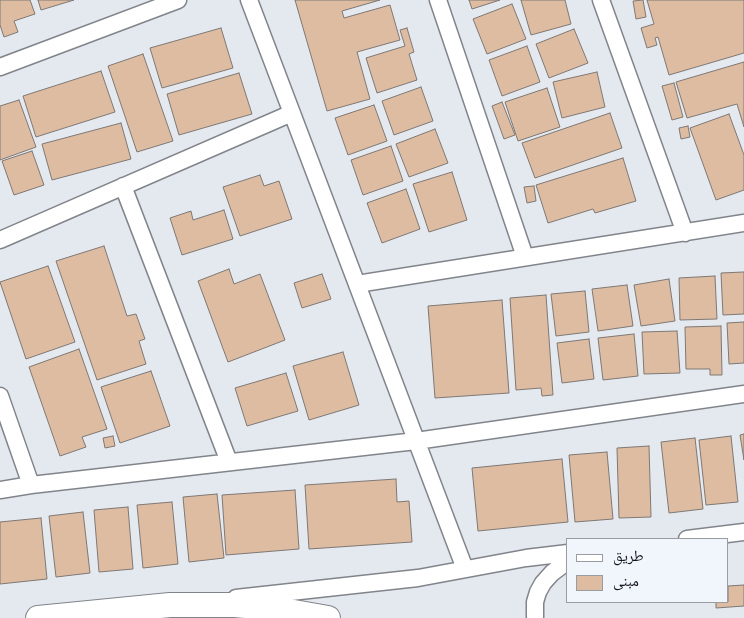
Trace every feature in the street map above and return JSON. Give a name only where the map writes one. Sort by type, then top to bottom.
[{"type":"street","points":[[0,67],[178,0]]},
{"type":"street","points":[[250,0],[465,569]]},
{"type":"street","points":[[438,0],[525,257]]},
{"type":"street","points":[[601,0],[685,232]]},
{"type":"street","points":[[0,240],[292,113]]},
{"type":"street","points":[[123,186],[229,462]]},
{"type":"street","points":[[357,284],[744,223]]},
{"type":"street","points":[[0,490],[416,441],[744,394]]},
{"type":"street","points":[[0,396],[30,485]]},
{"type":"street","points":[[695,538],[744,532]]},
{"type":"street","points":[[38,618],[418,578],[526,558],[566,553]]},
{"type":"street","points":[[535,618],[538,592],[543,583],[552,572],[566,562]]},
{"type":"street","points":[[170,605],[235,605],[276,609],[328,618]]},
{"type":"building","points":[[0,0],[30,0],[35,14],[14,21],[18,32],[4,37],[0,25]]},
{"type":"building","points":[[38,0],[74,0],[41,10]]},
{"type":"building","points":[[295,0],[380,0],[342,11],[344,18],[390,5],[400,40],[357,52],[370,99],[327,111]]},
{"type":"building","points":[[469,0],[500,0],[472,9]]},
{"type":"building","points":[[521,0],[565,0],[571,24],[531,35]]},
{"type":"building","points":[[643,0],[646,17],[636,19],[633,1]]},
{"type":"building","points":[[647,0],[744,0],[744,53],[669,75],[658,37],[655,38],[657,45],[647,48],[641,28],[654,24]]},
{"type":"building","points":[[512,4],[526,39],[487,54],[473,19]]},
{"type":"building","points":[[221,28],[233,68],[162,88],[150,48]]},
{"type":"building","points":[[407,28],[414,52],[409,54],[417,80],[377,93],[366,58],[405,46],[400,30]]},
{"type":"building","points":[[574,29],[588,63],[549,78],[536,44]]},
{"type":"building","points":[[527,46],[540,82],[502,96],[489,60]]},
{"type":"building","points":[[143,54],[173,141],[137,152],[108,66]]},
{"type":"building","points":[[744,62],[744,127],[737,104],[687,118],[676,82]]},
{"type":"building","points":[[101,71],[115,112],[36,137],[23,96]]},
{"type":"building","points":[[597,72],[605,107],[562,118],[553,82]]},
{"type":"building","points":[[239,73],[252,114],[179,135],[167,94]]},
{"type":"building","points":[[674,83],[683,117],[672,120],[662,86]]},
{"type":"building","points":[[421,87],[433,121],[394,135],[382,101]]},
{"type":"building","points":[[547,88],[560,127],[518,141],[505,102]]},
{"type":"building","points":[[19,100],[36,147],[0,160],[0,106]]},
{"type":"building","points":[[502,102],[515,135],[504,139],[492,106]]},
{"type":"building","points":[[374,105],[387,141],[348,155],[335,118]]},
{"type":"building","points":[[610,113],[622,148],[535,178],[522,143]]},
{"type":"building","points":[[729,114],[744,155],[744,190],[716,200],[690,128]]},
{"type":"building","points":[[121,123],[131,159],[52,180],[42,144]]},
{"type":"building","points":[[688,126],[690,137],[681,139],[679,128]]},
{"type":"building","points":[[435,129],[448,163],[409,177],[396,144]]},
{"type":"building","points":[[391,146],[403,181],[363,195],[351,160]]},
{"type":"building","points":[[32,151],[44,185],[14,195],[2,161]]},
{"type":"building","points":[[623,158],[636,201],[595,213],[593,209],[548,223],[536,185]]},
{"type":"building","points":[[452,172],[467,220],[429,232],[413,184]]},
{"type":"building","points":[[260,175],[264,186],[279,181],[292,219],[240,236],[223,187]]},
{"type":"building","points":[[534,186],[536,201],[527,203],[524,187]]},
{"type":"building","points":[[406,189],[420,229],[382,243],[367,203]]},
{"type":"building","points":[[224,210],[233,239],[182,255],[170,218],[191,211],[193,220]]},
{"type":"building","points":[[104,246],[127,316],[136,314],[145,339],[139,341],[146,364],[97,380],[56,261]]},
{"type":"building","points":[[48,266],[75,342],[26,359],[0,282]]},
{"type":"building","points":[[229,269],[234,284],[260,274],[285,340],[228,362],[198,281]]},
{"type":"building","points":[[744,272],[744,314],[723,315],[721,273]]},
{"type":"building","points":[[322,274],[331,299],[302,308],[294,283]]},
{"type":"building","points":[[715,276],[717,319],[680,320],[679,278]]},
{"type":"building","points":[[669,279],[675,321],[641,326],[634,285]]},
{"type":"building","points":[[627,285],[633,326],[598,331],[592,289]]},
{"type":"building","points":[[585,291],[589,332],[556,336],[551,294]]},
{"type":"building","points":[[546,295],[553,395],[542,396],[541,388],[516,390],[510,298]]},
{"type":"building","points":[[502,300],[509,393],[435,398],[428,306]]},
{"type":"building","points":[[744,322],[744,363],[729,364],[727,323]]},
{"type":"building","points":[[721,326],[722,375],[710,375],[710,369],[686,369],[685,327]]},
{"type":"building","points":[[677,331],[680,373],[644,374],[642,332]]},
{"type":"building","points":[[634,334],[638,376],[603,380],[598,338]]},
{"type":"building","points":[[589,339],[594,379],[562,383],[557,343]]},
{"type":"building","points":[[79,349],[107,429],[82,437],[86,447],[60,456],[29,367]]},
{"type":"building","points":[[343,352],[359,405],[309,420],[293,366]]},
{"type":"building","points":[[151,371],[170,426],[120,443],[101,387]]},
{"type":"building","points":[[286,373],[298,411],[247,426],[235,388]]},
{"type":"building","points":[[744,434],[744,460],[740,435]]},
{"type":"building","points":[[113,436],[115,446],[105,448],[103,438]]},
{"type":"building","points":[[731,436],[738,502],[706,505],[699,440]]},
{"type":"building","points":[[695,438],[703,509],[669,513],[661,442]]},
{"type":"building","points":[[649,446],[651,517],[619,518],[617,448]]},
{"type":"building","points":[[607,452],[613,519],[575,522],[569,455]]},
{"type":"building","points":[[562,459],[568,522],[478,531],[472,468]]},
{"type":"building","points":[[396,479],[397,502],[409,501],[412,542],[309,549],[305,485]]},
{"type":"building","points":[[295,490],[299,549],[226,555],[222,495]]},
{"type":"building","points":[[217,494],[224,558],[189,562],[183,497]]},
{"type":"building","points":[[172,502],[178,564],[143,568],[137,505]]},
{"type":"building","points":[[128,507],[133,569],[99,572],[94,510]]},
{"type":"building","points":[[83,512],[90,573],[56,577],[49,516]]},
{"type":"building","points":[[41,518],[47,579],[0,584],[0,522]]},
{"type":"building","points":[[744,585],[744,606],[716,608],[716,603],[729,603],[729,586]]}]
